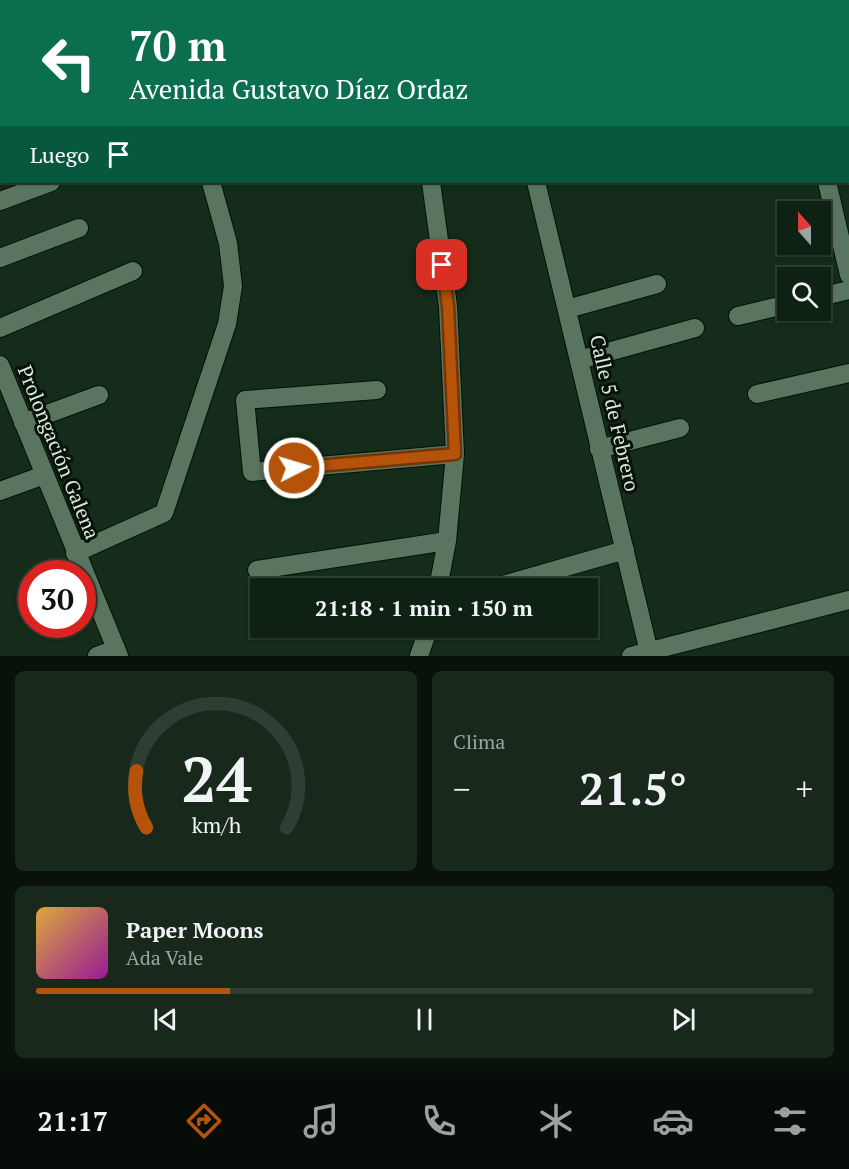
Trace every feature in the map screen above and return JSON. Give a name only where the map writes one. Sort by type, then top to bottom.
[{"type":"street","points":[[0,201],[48,183]]},
{"type":"street","points":[[75,554],[164,513],[227,324],[233,286],[228,243],[212,183]]},
{"type":"street","points":[[431,183],[448,306],[455,454],[447,541],[440,578]]},
{"type":"street","name":"Calle 5 de Febrero","points":[[536,183],[649,654]]},
{"type":"street","points":[[827,183],[849,275]]},
{"type":"street","points":[[0,258],[79,228]]},
{"type":"street","points":[[0,328],[133,272]]},
{"type":"street","points":[[567,309],[657,284]]},
{"type":"street","points":[[831,294],[849,290]]},
{"type":"street","points":[[738,316],[777,307]]},
{"type":"street","points":[[579,360],[695,328]]},
{"type":"street","name":"Prolongación Galena","points":[[0,365],[7,399],[23,423],[117,652]]},
{"type":"street","points":[[757,394],[849,373]]},
{"type":"street","points":[[377,390],[245,400],[252,472],[455,454]]},
{"type":"street","points":[[23,423],[99,395]]},
{"type":"street","points":[[600,449],[680,428]]},
{"type":"street","points":[[0,491],[44,475]]},
{"type":"street","points":[[257,570],[447,541]]},
{"type":"street","points":[[527,578],[625,550]]},
{"type":"street","points":[[631,656],[649,654],[849,600]]},
{"type":"street","points":[[419,656],[425,638]]},
{"type":"street","points":[[97,656],[117,652]]},
{"type":"route","points":[[294,468],[455,454],[448,306],[442,265]]}]
